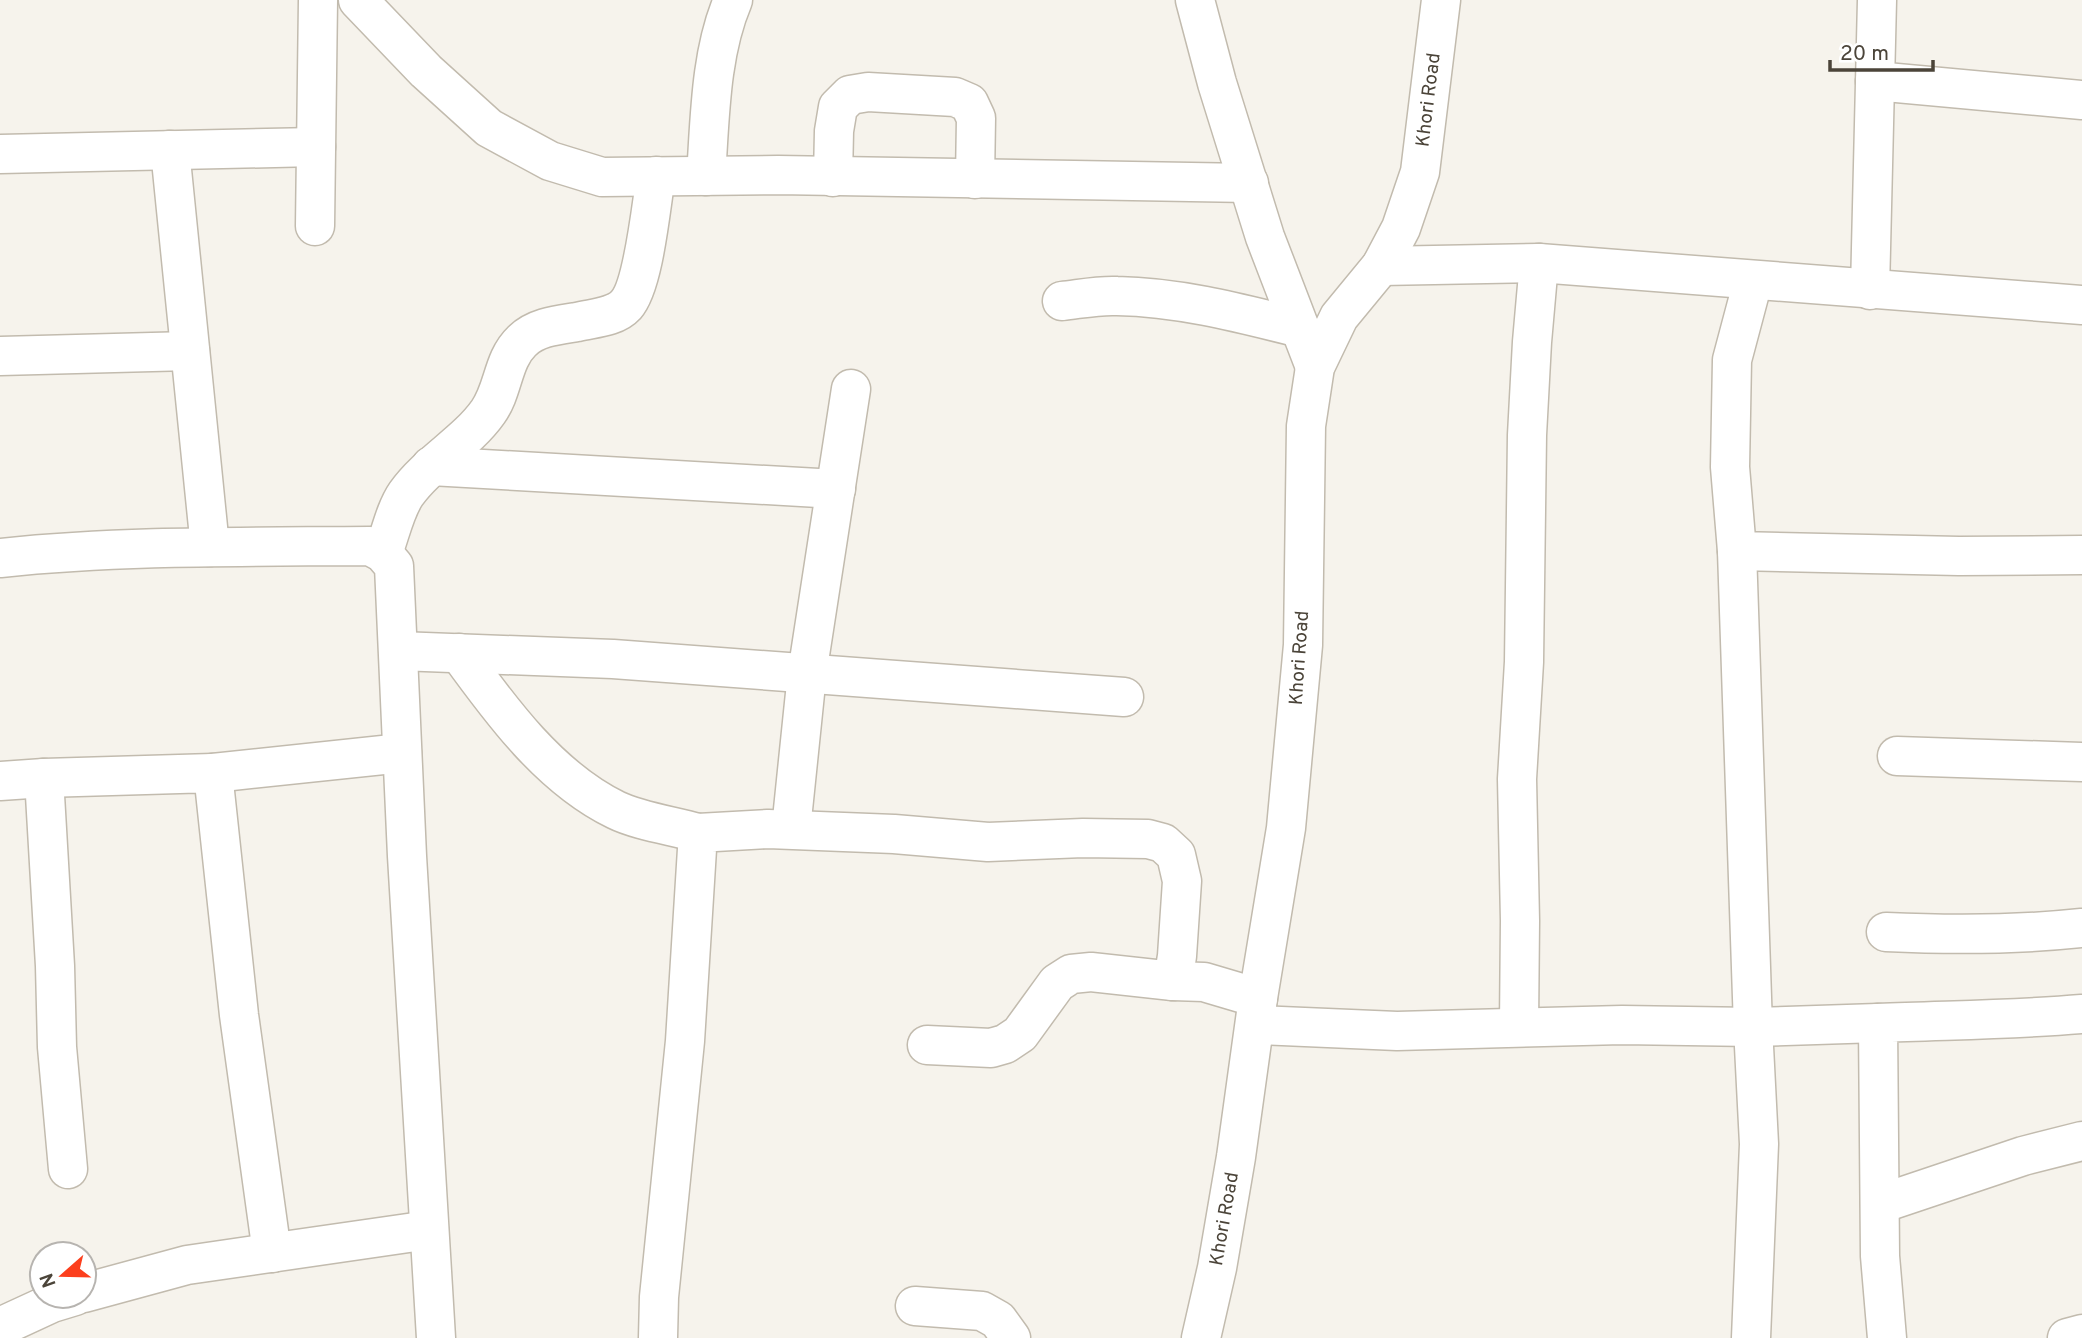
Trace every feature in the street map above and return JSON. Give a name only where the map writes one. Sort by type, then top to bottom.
[{"type":"street","points":[[315,226],[318,0]]},
{"type":"street","points":[[358,0],[426,71],[489,128],[550,161],[602,177],[833,177],[1249,183]]},
{"type":"street","points":[[705,176],[720,44],[733,0]]},
{"type":"street","points":[[1195,0],[1217,83],[1265,237],[1315,367]]},
{"type":"street","name":"Khori Road","points":[[1201,1338],[1217,1268],[1236,1157],[1286,828],[1303,645],[1306,426],[1315,367],[1339,317],[1381,266],[1401,228],[1420,172],[1441,0]]},
{"type":"street","points":[[1870,290],[1877,0]]},
{"type":"street","points":[[1875,81],[2082,100]]},
{"type":"street","points":[[833,177],[834,131],[838,107],[850,96],[868,92],[956,97],[969,103],[976,118],[975,179]]},
{"type":"street","points":[[0,154],[316,147]]},
{"type":"street","points":[[170,150],[210,547]]},
{"type":"street","points":[[383,554],[404,497],[431,466],[488,412],[499,393],[508,360],[523,340],[550,327],[610,315],[626,304],[638,282],[656,176]]},
{"type":"street","points":[[1381,266],[1539,263],[2082,306]]},
{"type":"street","points":[[1519,1026],[1517,779],[1524,662],[1527,435],[1539,263]]},
{"type":"street","points":[[1751,1338],[1759,1144],[1737,551],[1730,467],[1732,360],[1753,281]]},
{"type":"street","points":[[1062,302],[1114,296],[1160,299],[1227,310],[1300,328]]},
{"type":"street","points":[[0,356],[190,351]]},
{"type":"street","points":[[791,829],[807,674],[851,388]]},
{"type":"street","points":[[431,466],[836,489]]},
{"type":"street","points":[[0,558],[71,551],[370,546],[383,554],[394,566],[402,753],[436,1338]]},
{"type":"street","points":[[1737,551],[1959,556],[2082,555]]},
{"type":"street","points":[[398,651],[613,659],[1124,697]]},
{"type":"street","points":[[459,653],[531,744],[565,777],[617,811],[698,833],[791,829],[988,842],[1083,838],[1148,839],[1163,843],[1176,855],[1182,881],[1173,981]]},
{"type":"street","points":[[0,781],[213,773],[402,753]]},
{"type":"street","points":[[1897,757],[2082,762]]},
{"type":"street","points":[[213,773],[239,1014],[272,1253]]},
{"type":"street","points":[[44,778],[57,1046],[68,1169]]},
{"type":"street","points":[[658,1338],[659,1297],[685,1041],[698,833]]},
{"type":"street","points":[[1886,932],[1945,935],[2025,934],[2082,928]]},
{"type":"street","points":[[928,1045],[991,1048],[1005,1044],[1020,1034],[1057,983],[1071,974],[1091,972],[1204,982],[1257,1012],[1397,1031],[1519,1026],[1753,1027],[1957,1019],[2033,1019],[2082,1014]]},
{"type":"street","points":[[1878,1023],[1880,1256],[1887,1338]]},
{"type":"street","points":[[1880,1204],[2023,1156],[2082,1141]]},
{"type":"street","points":[[98,1289],[187,1265],[429,1230]]},
{"type":"street","points":[[915,1306],[982,1311],[998,1320],[1011,1338]]},
{"type":"street","points":[[0,1327],[37,1310]]},
{"type":"street","points":[[2067,1338],[2082,1334]]}]
